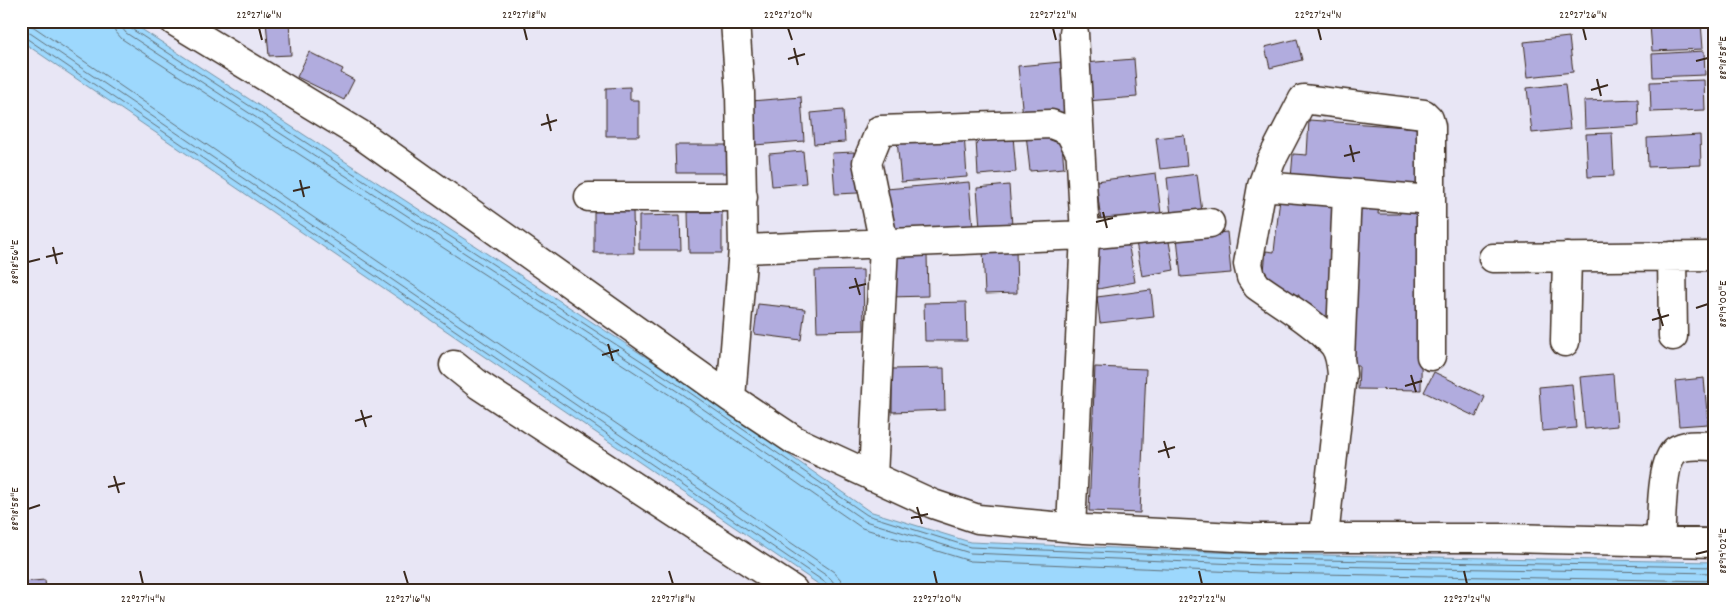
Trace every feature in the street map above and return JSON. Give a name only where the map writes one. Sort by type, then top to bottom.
[{"type":"street","points":[[174,21],[363,136],[731,398],[794,440],[933,504],[978,519],[1071,528],[1252,538],[1324,537],[1715,543]]},
{"type":"street","points":[[731,398],[743,250],[740,93],[735,21]]},
{"type":"street","points":[[1071,528],[1085,235],[1074,33]]},
{"type":"street","points":[[1340,359],[1334,346],[1320,332],[1257,286],[1251,277],[1248,264],[1262,186],[1271,161],[1303,99],[1424,114],[1432,126],[1431,356]]},
{"type":"street","points":[[873,477],[884,244],[868,162],[880,130],[1050,124],[1069,131],[1080,152]]},
{"type":"street","points":[[1262,186],[1431,200]]},
{"type":"street","points":[[1324,537],[1342,374],[1340,359],[1347,193]]},
{"type":"street","points":[[589,197],[743,197]]},
{"type":"street","points":[[743,250],[1085,235],[1210,223]]},
{"type":"street","points":[[1672,256],[1673,336]]},
{"type":"street","points":[[1493,258],[1715,256]]},
{"type":"street","points":[[1565,342],[1567,257]]},
{"type":"street","points":[[454,365],[487,390],[788,588]]},
{"type":"street","points":[[1660,542],[1668,462],[1676,450],[1692,446],[1715,446]]},
{"type":"water","points":[[21,21],[129,21],[689,385],[869,511],[970,542],[1263,554],[1715,562],[1715,590],[827,590],[21,41]]},
{"type":"building","points":[[266,21],[289,21],[291,55],[269,56]]},
{"type":"building","points":[[1701,22],[1703,49],[1652,51],[1650,25]]},
{"type":"building","points":[[1569,37],[1573,72],[1528,77],[1524,42]]},
{"type":"building","points":[[1297,39],[1302,60],[1270,68],[1265,47]]},
{"type":"building","points":[[1704,51],[1705,75],[1653,77],[1652,54]]},
{"type":"building","points":[[309,52],[343,69],[341,73],[354,80],[344,100],[297,77]]},
{"type":"building","points":[[1134,59],[1137,97],[1087,101],[1084,63]]},
{"type":"building","points":[[1061,62],[1065,113],[1023,117],[1018,66]]},
{"type":"building","points":[[1704,80],[1705,110],[1651,112],[1650,82]]},
{"type":"building","points":[[1565,84],[1570,129],[1532,133],[1527,88]]},
{"type":"building","points":[[630,87],[630,100],[639,100],[639,136],[606,136],[606,88]]},
{"type":"building","points":[[801,97],[804,141],[755,145],[751,101]]},
{"type":"building","points":[[1638,99],[1639,126],[1585,129],[1584,101]]},
{"type":"building","points":[[843,110],[845,142],[814,144],[811,113]]},
{"type":"building","points":[[1309,120],[1420,128],[1416,187],[1291,178],[1293,154],[1307,155]]},
{"type":"building","points":[[1061,132],[1064,168],[1030,171],[1026,134]]},
{"type":"building","points":[[1612,133],[1614,176],[1588,177],[1586,134]]},
{"type":"building","points":[[964,134],[967,177],[901,182],[897,140]]},
{"type":"building","points":[[1184,135],[1187,166],[1160,169],[1156,138]]},
{"type":"building","points":[[1700,135],[1701,165],[1648,167],[1647,138]]},
{"type":"building","points":[[1013,136],[1016,172],[978,175],[976,140]]},
{"type":"building","points":[[675,145],[728,145],[728,173],[676,173]]},
{"type":"building","points":[[803,151],[806,183],[772,186],[769,154]]},
{"type":"building","points":[[854,152],[858,193],[835,194],[832,153]]},
{"type":"building","points":[[1156,173],[1161,214],[1101,221],[1096,181]]},
{"type":"building","points":[[1197,174],[1202,212],[1171,215],[1167,178]]},
{"type":"building","points":[[969,182],[973,228],[890,235],[886,189]]},
{"type":"building","points":[[1009,185],[1012,226],[980,228],[977,188]]},
{"type":"building","points":[[1280,198],[1342,203],[1334,328],[1298,307],[1299,295],[1285,293],[1263,281],[1266,251],[1274,252]]},
{"type":"building","points":[[1354,204],[1379,204],[1378,214],[1400,214],[1400,207],[1422,208],[1421,390],[1358,389],[1359,366],[1351,366]]},
{"type":"building","points":[[594,211],[633,211],[634,253],[594,253]]},
{"type":"building","points":[[688,212],[722,212],[722,253],[689,253]]},
{"type":"building","points":[[680,215],[681,250],[639,250],[639,216]]},
{"type":"building","points":[[1227,232],[1231,273],[1181,277],[1177,237]]},
{"type":"building","points":[[1168,236],[1174,270],[1142,276],[1136,242]]},
{"type":"building","points":[[1128,242],[1135,282],[1098,289],[1091,248]]},
{"type":"building","points":[[983,249],[1016,249],[1017,293],[985,294]]},
{"type":"building","points":[[927,255],[928,296],[890,297],[889,256]]},
{"type":"building","points":[[863,270],[864,330],[817,331],[815,271]]},
{"type":"building","points":[[1151,290],[1154,317],[1100,323],[1097,297]]},
{"type":"building","points":[[966,302],[967,341],[925,341],[924,303]]},
{"type":"building","points":[[758,304],[805,309],[801,340],[754,334]]},
{"type":"building","points":[[1095,367],[1146,369],[1140,513],[1089,511]]},
{"type":"building","points":[[944,368],[945,410],[892,412],[892,369]]},
{"type":"building","points":[[1434,372],[1485,397],[1476,417],[1424,392]]},
{"type":"building","points":[[1613,374],[1617,426],[1585,429],[1580,377]]},
{"type":"building","points":[[1704,378],[1708,424],[1679,426],[1675,381]]},
{"type":"building","points":[[1572,384],[1576,428],[1542,431],[1539,387]]},
{"type":"building","points":[[45,580],[46,590],[21,590],[21,582]]}]
